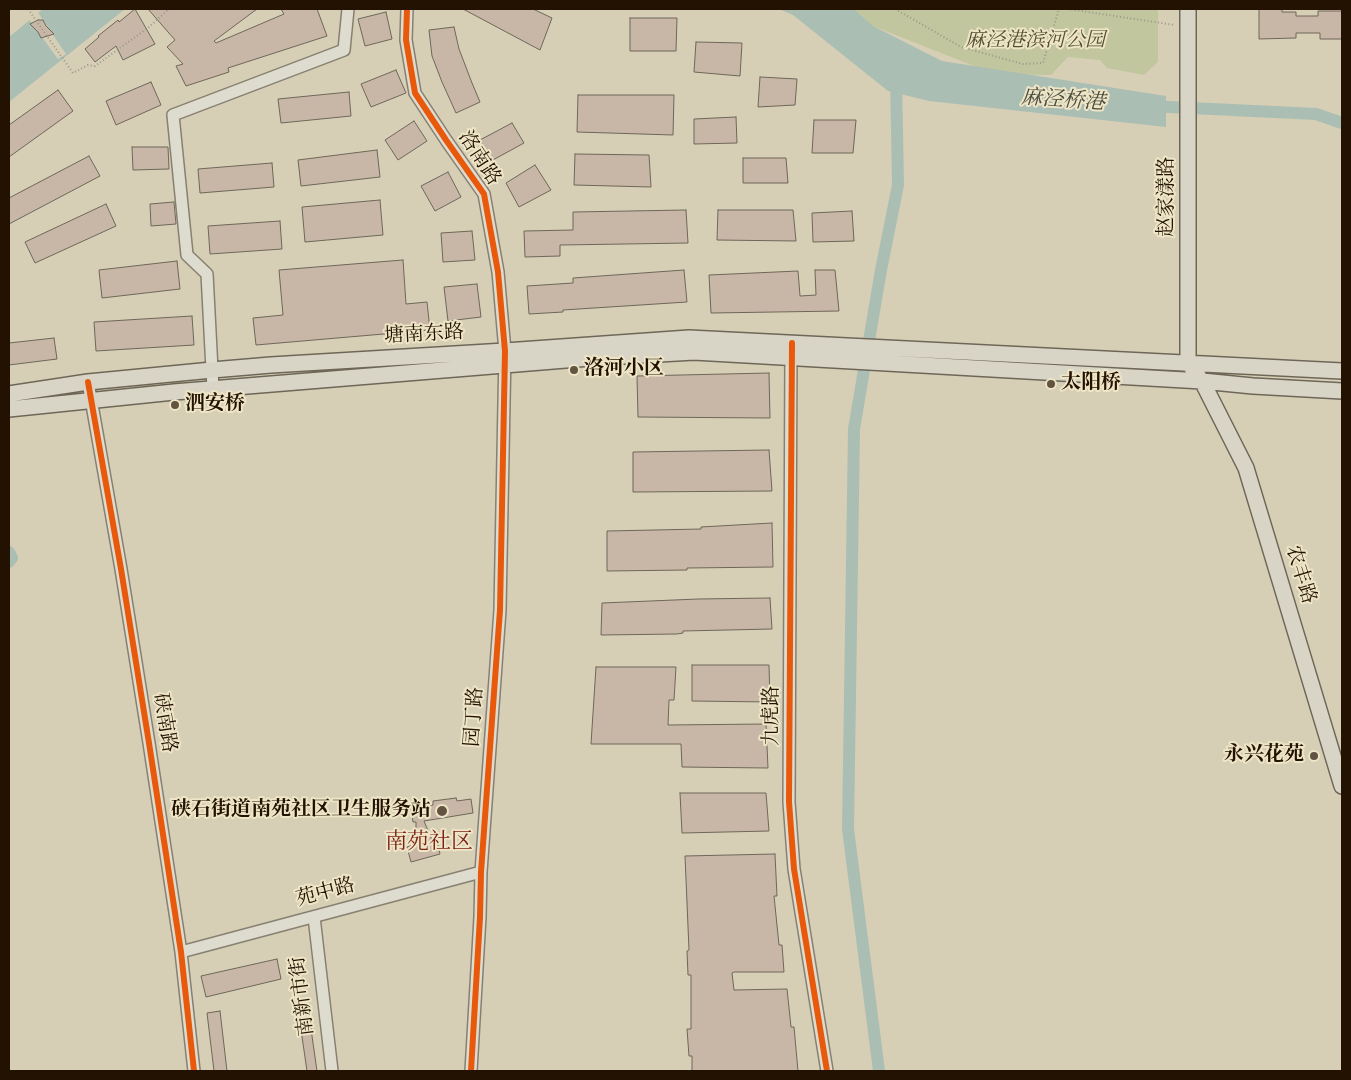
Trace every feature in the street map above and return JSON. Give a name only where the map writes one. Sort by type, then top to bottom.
[{"type":"main road","name":"赵家漾路","points":[[1188,9],[1188,363]]},
{"type":"main road","points":[[841,353],[894,348],[1342,371]]},
{"type":"main road","name":"塘南东路","points":[[9,394],[88,382],[281,364],[504,358],[590,358],[694,352],[791,350],[841,353]]},
{"type":"main road","points":[[841,353],[891,363],[1342,391]]},
{"type":"main road","name":"塘南东路","points":[[9,409],[504,358]]},
{"type":"main road","points":[[1188,363],[1202,381]]},
{"type":"main road","name":"农丰路","points":[[1202,381],[1246,468],[1342,786]]},
{"type":"street","points":[[213,389],[207,274],[187,255],[173,115],[344,50],[348,9]]},
{"type":"street","name":"洛南路","points":[[407,9],[406,40],[415,92],[484,194],[498,272],[504,358]]},
{"type":"street","name":"九虎路","points":[[791,350],[789,802],[794,869],[828,1071]]},
{"type":"street","name":"园丁路","points":[[471,1071],[481,872],[500,610],[504,358]]},
{"type":"street","name":"硖南路","points":[[88,382],[121,569],[181,952],[194,1071]]},
{"type":"street","name":"苑中路","points":[[181,952],[481,872]]},
{"type":"street","name":"南新市街","points":[[314,917],[332,1071]]},
{"type":"path","points":[[28,9],[73,73],[88,65],[95,66],[149,27],[169,9]]},
{"type":"path","points":[[895,9],[961,47],[1023,64],[1043,63],[1060,9]]},
{"type":"path","points":[[1068,9],[1188,27]]},
{"type":"green space","name":"麻泾港滨河公园","points":[[854,9],[1158,9],[1158,62],[1144,75],[1107,68],[1100,60],[1068,57],[1051,75],[994,74],[873,26]]},
{"type":"water","points":[[43,9],[125,9],[9,102],[9,37]]},
{"type":"water","points":[[779,9],[854,9],[873,26],[942,61],[1166,96],[1166,127],[929,101],[888,91],[793,15]]},
{"type":"pier","points":[[37,11],[66,54],[58,59],[28,18]]},
{"type":"building","points":[[135,9],[155,44],[123,60],[116,46],[95,62],[85,49],[118,20],[119,22]]},
{"type":"building","points":[[148,9],[257,9],[214,41],[216,43],[284,14],[281,9],[317,9],[327,36],[228,68],[229,72],[186,86],[176,66],[183,64],[167,47],[175,40]]},
{"type":"building","points":[[463,9],[533,9],[552,18],[540,50]]},
{"type":"building","points":[[1259,9],[1282,9],[1282,12],[1296,12],[1296,16],[1318,16],[1318,11],[1342,11],[1342,39],[1320,39],[1320,33],[1296,33],[1296,38],[1259,39]]},
{"type":"building","points":[[386,12],[392,39],[365,46],[358,19]]},
{"type":"building","points":[[630,18],[677,18],[676,51],[630,51]]},
{"type":"building","points":[[43,20],[54,34],[41,38],[30,24]]},
{"type":"building","points":[[454,27],[459,49],[480,102],[456,113],[432,56],[429,30]]},
{"type":"building","points":[[696,42],[742,43],[740,76],[694,72]]},
{"type":"building","points":[[396,70],[406,93],[371,107],[361,84]]},
{"type":"building","points":[[760,77],[797,79],[795,105],[758,107]]},
{"type":"building","points":[[151,82],[161,105],[116,125],[106,101]]},
{"type":"building","points":[[58,90],[73,111],[9,157],[9,125]]},
{"type":"building","points":[[349,92],[351,116],[281,123],[278,99]]},
{"type":"building","points":[[578,95],[674,95],[673,135],[577,132]]},
{"type":"building","points":[[736,117],[737,143],[694,144],[694,119]]},
{"type":"building","points":[[814,120],[856,120],[853,153],[812,153]]},
{"type":"building","points":[[414,121],[427,141],[398,160],[385,140]]},
{"type":"building","points":[[512,123],[524,143],[491,161],[480,140]]},
{"type":"building","points":[[132,147],[168,147],[169,169],[133,170]]},
{"type":"building","points":[[377,150],[380,177],[301,186],[298,160]]},
{"type":"building","points":[[575,154],[649,155],[651,187],[574,185]]},
{"type":"building","points":[[89,156],[100,176],[9,224],[9,198]]},
{"type":"building","points":[[743,158],[786,158],[788,183],[743,183]]},
{"type":"building","points":[[272,163],[274,187],[200,193],[198,169]]},
{"type":"building","points":[[535,165],[551,190],[519,207],[506,183]]},
{"type":"building","points":[[448,172],[461,197],[435,211],[421,186]]},
{"type":"building","points":[[380,200],[383,235],[305,242],[302,207]]},
{"type":"building","points":[[174,202],[176,224],[151,226],[150,204]]},
{"type":"building","points":[[106,204],[116,226],[35,263],[25,242]]},
{"type":"building","points":[[686,210],[688,243],[560,245],[560,256],[525,257],[524,231],[573,230],[573,212]]},
{"type":"building","points":[[718,210],[793,210],[796,241],[717,240]]},
{"type":"building","points":[[852,211],[854,241],[813,242],[812,213]]},
{"type":"building","points":[[280,221],[282,249],[210,254],[208,226]]},
{"type":"building","points":[[472,231],[475,260],[443,262],[441,233]]},
{"type":"building","points":[[403,260],[406,304],[427,302],[430,330],[256,345],[253,318],[283,315],[279,270]]},
{"type":"building","points":[[177,261],[180,289],[102,298],[99,270]]},
{"type":"building","points":[[684,270],[687,302],[529,314],[527,286],[573,283],[573,278]]},
{"type":"building","points":[[815,270],[835,270],[839,311],[711,313],[709,275],[798,271],[800,296],[816,295]]},
{"type":"building","points":[[477,284],[481,317],[448,321],[444,287]]},
{"type":"building","points":[[192,316],[194,345],[96,351],[94,322]]},
{"type":"building","points":[[54,338],[57,359],[9,365],[9,343]]},
{"type":"building","points":[[769,373],[770,418],[638,417],[637,376]]},
{"type":"building","points":[[769,450],[772,491],[633,492],[633,452]]},
{"type":"building","points":[[772,523],[773,567],[607,571],[607,531],[701,529],[701,527]]},
{"type":"building","points":[[770,598],[772,629],[683,631],[683,633],[677,634],[601,635],[602,603]]},
{"type":"building","points":[[692,665],[769,665],[770,702],[692,701]]},
{"type":"building","points":[[596,667],[676,667],[674,700],[669,700],[668,725],[766,724],[768,768],[682,767],[681,744],[591,744]]},
{"type":"building","points":[[680,793],[766,793],[769,831],[682,833]]},
{"type":"building","points":[[456,798],[457,801],[471,799],[473,813],[424,821],[432,840],[437,840],[440,854],[411,862],[407,847],[416,844],[416,822],[413,822],[411,808],[416,808],[416,802],[419,807],[433,805],[433,801]]},
{"type":"building","points":[[775,854],[777,896],[774,896],[779,945],[782,945],[784,972],[732,973],[734,990],[787,989],[791,1027],[794,1027],[798,1071],[692,1071],[692,1056],[689,1056],[687,1029],[691,1029],[691,975],[688,975],[687,951],[689,950],[685,856]]},
{"type":"building","points":[[277,959],[281,979],[206,997],[201,976]]},
{"type":"building","points":[[220,1011],[227,1071],[214,1071],[207,1013]]},
{"type":"building","points":[[310,1022],[317,1071],[307,1071],[300,1023]]},
{"type":"waterway","points":[[879,1071],[848,829],[854,429],[881,270],[898,185],[896,77]]},
{"type":"waterway","name":"麻泾桥港","points":[[1149,106],[1316,114],[1342,123]]},
{"type":"waterway","points":[[9,552],[12,558],[9,562]]},
{"type":"cycle path","points":[[407,9],[406,40],[415,93],[484,194],[498,272],[505,351],[500,610],[481,872],[471,1071]]},
{"type":"cycle path","points":[[792,343],[789,802],[794,869],[827,1071]]},
{"type":"cycle path","points":[[88,382],[149,743],[181,952],[194,1071]]},
{"type":"place","name":"洛河小区","points":[[574,370]]},
{"type":"place","name":"太阳桥","points":[[1051,384]]},
{"type":"place","name":"泗安桥","points":[[175,405]]},
{"type":"place","name":"永兴花苑","points":[[1314,756]]},
{"type":"place","name":"硖石街道南苑社区卫生服务站","points":[[442,811]]},
{"type":"district","name":"南苑社区","points":[[429,844]]}]
